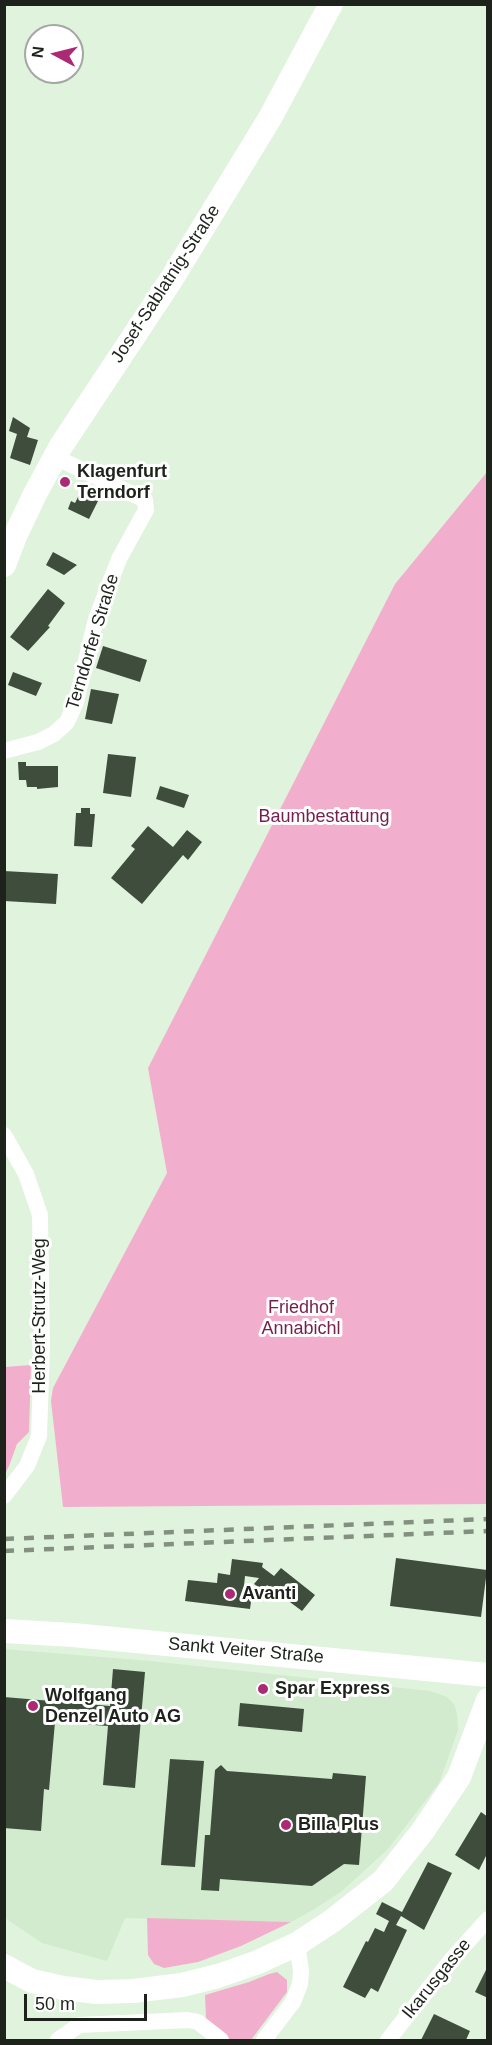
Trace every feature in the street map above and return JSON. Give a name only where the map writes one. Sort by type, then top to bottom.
[{"type":"main road","name":"Josef-Sablatnig-Straße","points":[[4,565],[20,526],[55,457],[171,280],[264,128],[332,4]]},
{"type":"main road","name":"Sankt Veiter Straße","points":[[4,1631],[97,1637],[488,1675]]},
{"type":"main road","points":[[4,1966],[32,1981],[63,1988],[97,1992],[133,1991],[182,1985],[218,1976],[258,1962],[297,1944],[332,1921],[382,1881],[422,1832],[459,1777],[488,1700]]},
{"type":"street","name":"Terndorfer Straße","points":[[4,751],[38,742],[54,734],[67,722],[76,702],[96,619],[119,559],[146,510],[145,500],[55,457]]},
{"type":"street","name":"Herbert-Strutz-Weg","points":[[4,1135],[26,1174],[40,1215],[42,1347],[39,1436],[27,1466],[4,1496]]},
{"type":"street","name":"Ikarusgasse","points":[[388,2040],[452,1959],[488,1919]]},
{"type":"street","points":[[264,2040],[293,2002],[300,1984],[301,1971],[297,1944]]},
{"type":"street","points":[[58,2040],[79,2025],[188,2020],[198,2022],[220,2040]]},
{"type":"shaded area","points":[[4,1649],[150,1661],[430,1691],[447,1697],[454,1704],[458,1730],[439,1783],[388,1849],[342,1891],[291,1922],[125,1918],[107,1961],[42,1943],[5,1918]]},
{"type":"green space","name":"Friedhof Annabichl","points":[[487,472],[487,1504],[63,1507],[51,1401],[53,1388],[167,1173],[148,1068],[395,584]]},
{"type":"green space","points":[[31,1365],[29,1432],[17,1444],[5,1474],[5,1367]]},
{"type":"green space","points":[[147,1918],[291,1922],[241,1946],[198,1962],[164,1968],[154,1964],[148,1955]]},
{"type":"green space","points":[[277,1972],[287,1980],[287,1992],[251,2040],[230,2040],[206,2019],[205,1995]]},
{"type":"building","points":[[13,417],[30,428],[27,437],[38,440],[30,465],[10,458],[17,434],[9,431]]},
{"type":"building","points":[[82,489],[100,497],[89,519],[68,509],[71,501],[75,503]]},
{"type":"building","points":[[53,552],[77,565],[64,575],[46,565]]},
{"type":"building","points":[[48,589],[65,603],[48,626],[50,627],[28,651],[10,637]]},
{"type":"building","points":[[103,646],[147,660],[140,682],[96,668]]},
{"type":"building","points":[[13,672],[42,683],[36,696],[8,685]]},
{"type":"building","points":[[91,689],[119,694],[112,724],[85,719]]},
{"type":"building","points":[[108,754],[136,757],[131,797],[103,793]]},
{"type":"building","points":[[18,762],[26,762],[26,766],[58,766],[58,787],[37,789],[37,787],[27,787],[26,780],[19,780]]},
{"type":"building","points":[[160,786],[189,795],[184,808],[156,799]]},
{"type":"building","points":[[81,808],[90,808],[90,814],[95,814],[92,847],[74,846],[76,813],[81,813]]},
{"type":"building","points":[[148,826],[173,847],[187,830],[202,842],[188,860],[183,855],[142,904],[111,878],[135,849],[131,846]]},
{"type":"building","points":[[4,871],[58,874],[56,904],[4,901]]},
{"type":"building","points":[[396,1558],[487,1570],[481,1617],[390,1606]]},
{"type":"building","points":[[232,1559],[263,1563],[262,1567],[274,1576],[281,1568],[315,1595],[302,1611],[267,1585],[263,1590],[254,1584],[259,1578],[245,1576],[244,1586],[253,1587],[250,1609],[185,1601],[188,1580],[217,1583],[218,1573],[230,1575]]},
{"type":"building","points":[[113,1669],[145,1672],[135,1788],[103,1785],[108,1726],[55,1722],[49,1790],[44,1789],[41,1831],[4,1828],[4,1697],[110,1706]]},
{"type":"building","points":[[240,1703],[304,1709],[302,1732],[238,1726]]},
{"type":"building","points":[[170,1759],[204,1761],[195,1867],[161,1865]]},
{"type":"building","name":"Billa Plus","points":[[221,1765],[227,1771],[332,1779],[333,1773],[366,1776],[359,1865],[344,1864],[312,1886],[220,1879],[219,1891],[201,1890],[205,1835],[210,1835],[215,1770]]},
{"type":"building","points":[[481,1812],[488,1817],[488,1852],[479,1870],[455,1855]]},
{"type":"building","points":[[428,1862],[452,1873],[424,1930],[401,1916],[396,1925],[407,1930],[378,1992],[371,1988],[365,1998],[343,1987],[375,1928],[384,1932],[389,1921],[376,1914],[382,1902],[402,1912]]},
{"type":"building","points":[[488,1966],[488,1998],[475,1992]]},
{"type":"building","points":[[434,2014],[470,2031],[466,2040],[421,2040]]},
{"type":"railway","points":[[4,1539],[488,1519]]},
{"type":"railway","points":[[4,1551],[488,1531]]},
{"type":"place","name":"Klagenfurt Terndorf","points":[[65,482]]},
{"type":"place","name":"Avanti","points":[[230,1594]]},
{"type":"place","name":"Spar Express","points":[[263,1689]]},
{"type":"place","name":"Wolfgang Denzel Auto AG","points":[[33,1706]]},
{"type":"place","name":"Billa Plus","points":[[286,1825]]},
{"type":"park label","name":"Baumbestattung","points":[[324,817]]}]
